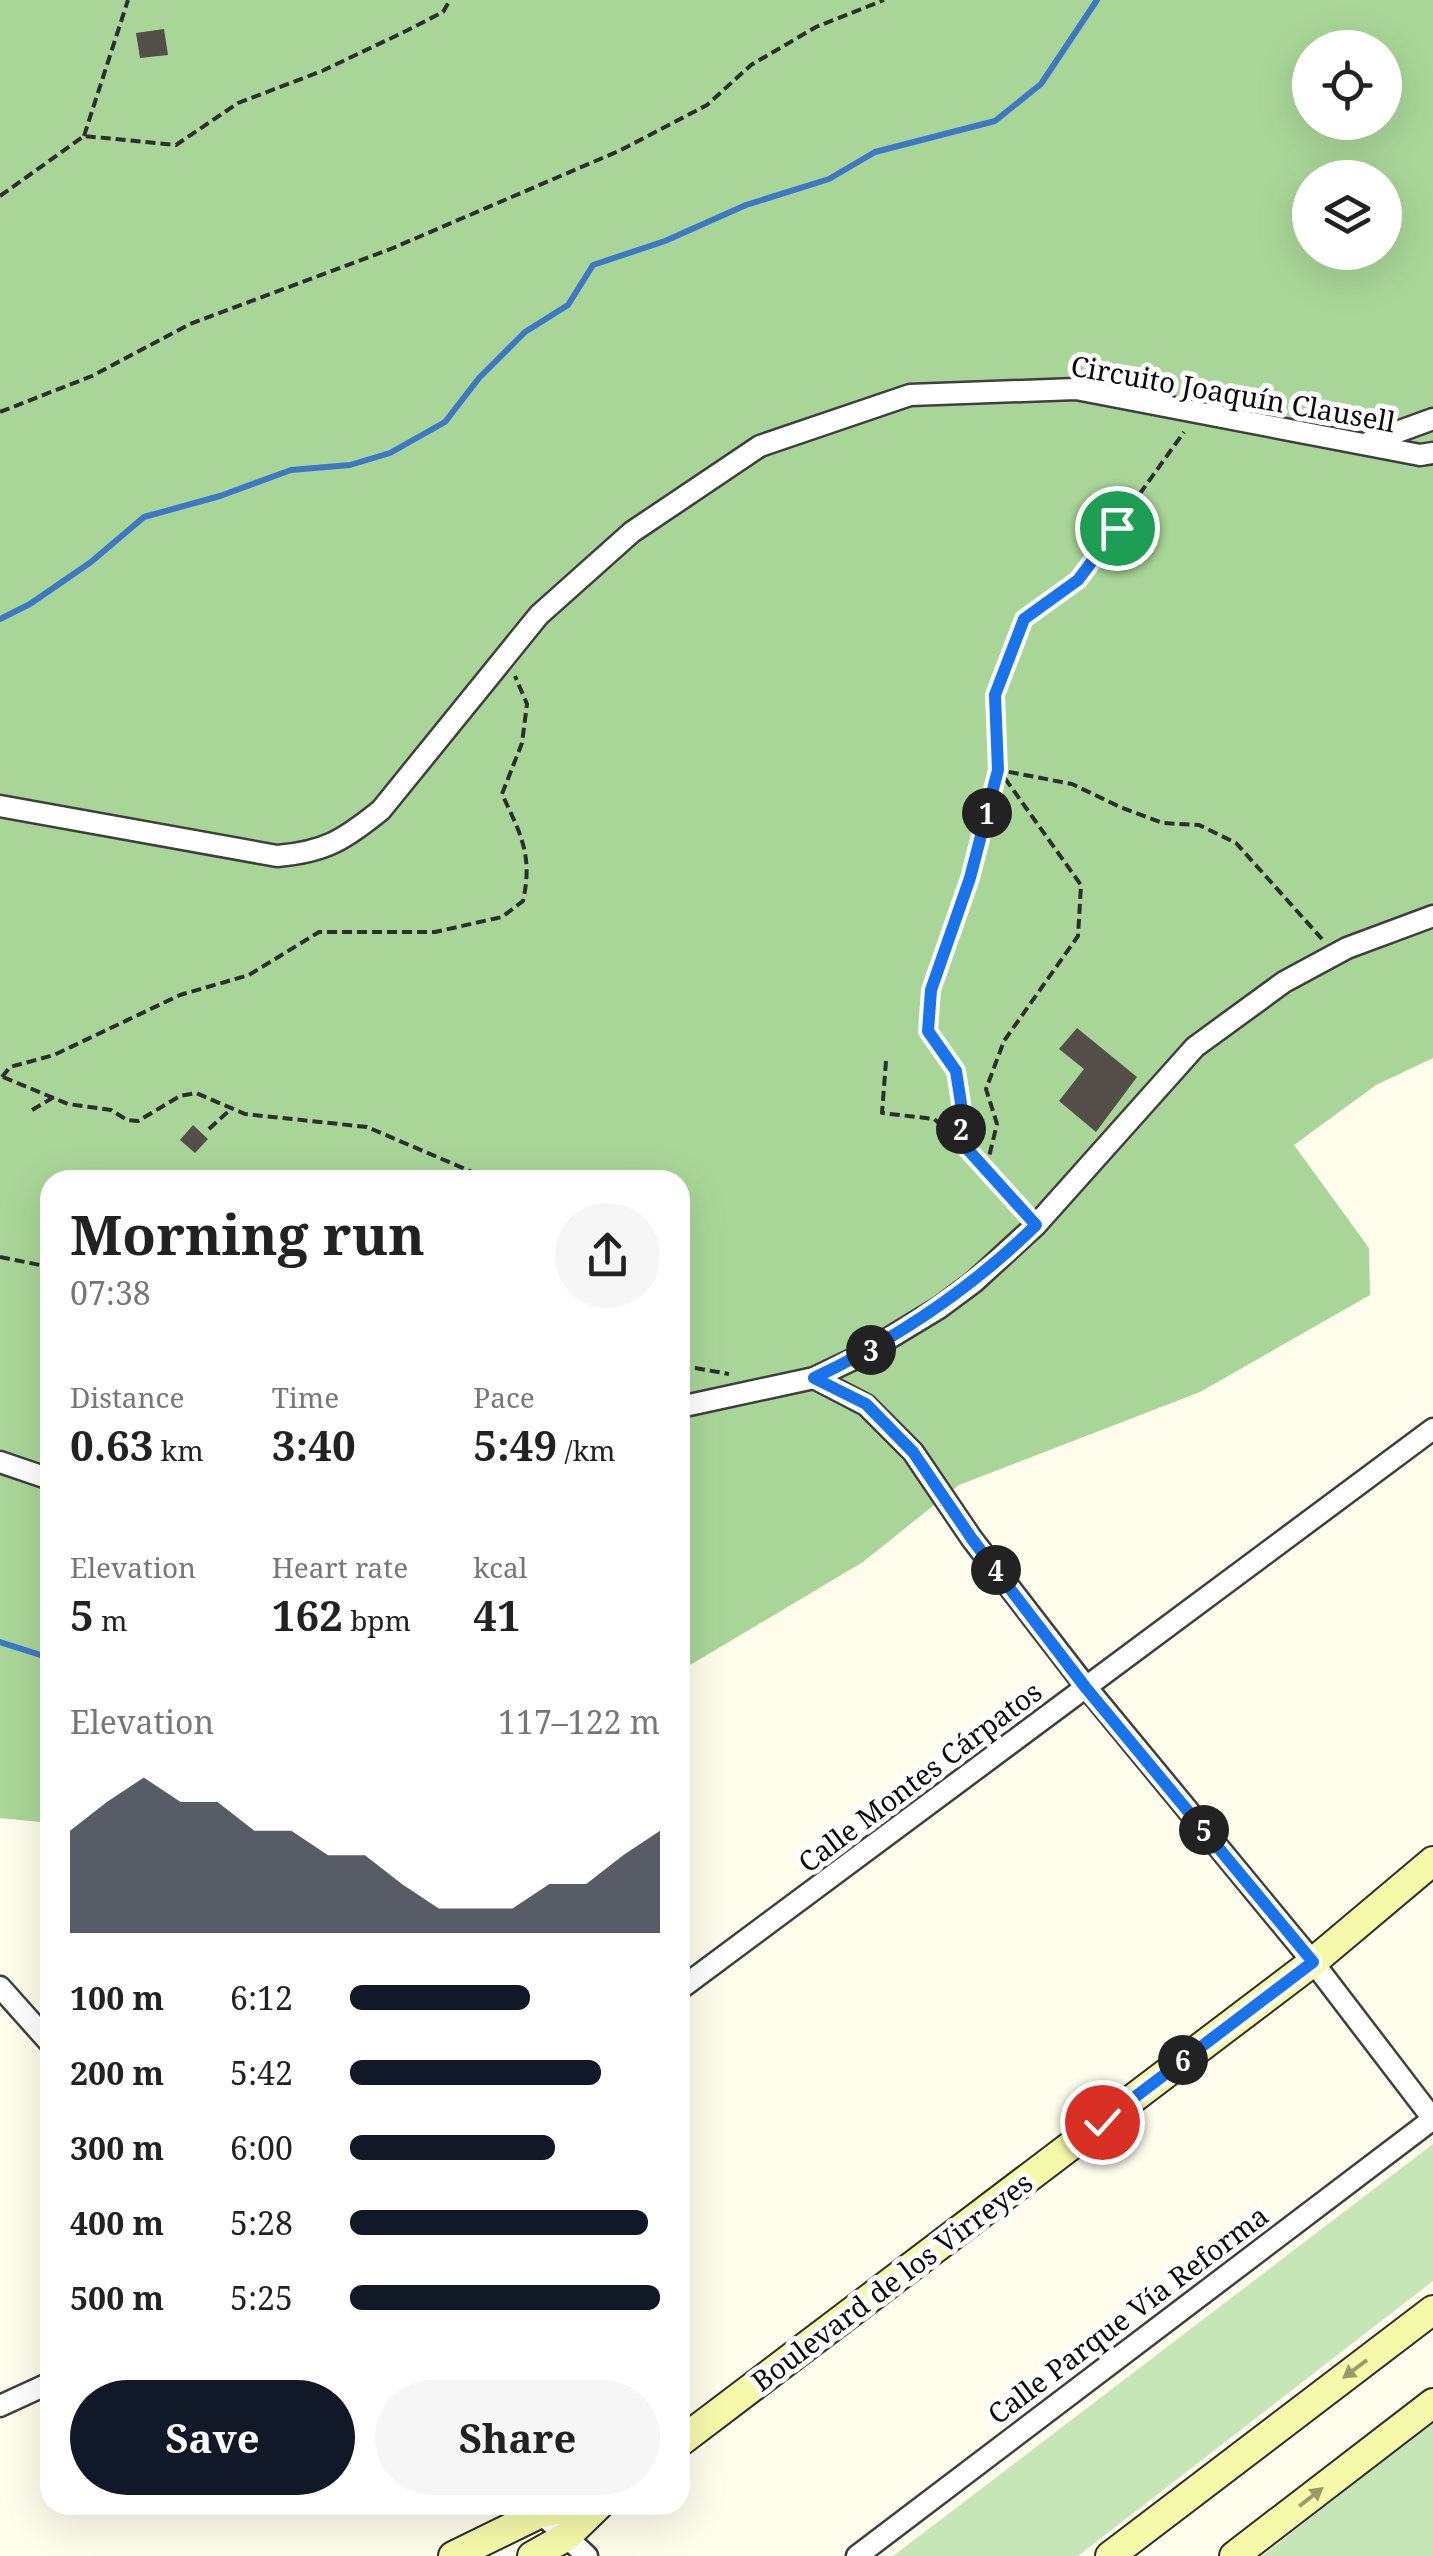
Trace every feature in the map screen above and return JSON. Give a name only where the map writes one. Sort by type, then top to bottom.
[{"type":"street","name":"Circuito Joaquín Clausell","points":[[0,806],[276,856],[313,853],[352,834],[381,810],[539,615],[632,532],[760,446],[910,395],[1076,389],[1433,454]]},
{"type":"street","points":[[1365,444],[1433,419]]},
{"type":"street","points":[[690,1405],[814,1378],[900,1334],[940,1308],[1036,1225],[1194,1047],[1284,982],[1336,954],[1433,916]]},
{"type":"street","points":[[814,1378],[866,1404],[913,1452],[972,1539],[1086,1688],[1313,1962],[1433,2119]]},
{"type":"street","name":"Calle Montes Cárpatos","points":[[690,1982],[1433,1429]]},
{"type":"street","points":[[0,1462],[40,1476]]},
{"type":"street","name":"Boulevard de los Virreyes","points":[[690,2434],[1313,1962],[1433,1861]]},
{"type":"street","points":[[0,1987],[40,2032]]},
{"type":"street","name":"Calle Parque Vía Reforma","points":[[857,2556],[1433,2119]]},
{"type":"street","points":[[1110,2556],[1433,2310]]},
{"type":"street","points":[[0,2406],[40,2388]]},
{"type":"street","points":[[1234,2556],[1433,2402]]},
{"type":"street","points":[[453,2556],[525,2515]]},
{"type":"street","points":[[543,2515],[577,2546]]},
{"type":"street","points":[[532,2556],[577,2546],[594,2515]]},
{"type":"path","points":[[0,196],[84,136],[128,0]]},
{"type":"path","points":[[84,136],[176,144],[238,103],[322,71],[404,32],[443,12],[450,0]]},
{"type":"path","points":[[0,412],[92,376],[190,324],[393,248],[622,150],[707,105],[752,65],[816,27],[884,0]]},
{"type":"path","points":[[961,1142],[962,1110],[956,1071],[928,1031],[931,990],[970,878],[998,770],[995,695],[1024,619],[1078,580],[1198,412]]},
{"type":"path","points":[[468,1170],[367,1127],[270,1118],[196,1093],[180,1096],[138,1120],[127,1120],[112,1110],[68,1104],[1,1077],[10,1067],[54,1055],[180,995],[249,974],[319,932],[435,932],[502,918],[523,901],[529,872],[522,837],[502,794],[522,743],[527,704],[506,655]]},
{"type":"path","points":[[998,770],[1072,784],[1163,823],[1199,826],[1236,843],[1336,954]]},
{"type":"path","points":[[986,1169],[997,1124],[986,1089],[1004,1041],[1078,936],[1081,885],[998,770]]},
{"type":"path","points":[[886,1061],[882,1114],[934,1119],[961,1142],[1036,1225]]},
{"type":"path","points":[[32,1110],[54,1097]]},
{"type":"path","points":[[208,1130],[232,1108]]},
{"type":"path","points":[[0,1257],[40,1264]]},
{"type":"path","points":[[690,1368],[728,1373],[746,1391]]},
{"type":"green space","points":[[0,0],[1433,0],[1433,1058],[1376,1085],[1294,1145],[1369,1248],[1370,1295],[1200,1392],[959,1485],[863,1562],[690,1665],[690,1170],[40,1170],[40,1822],[0,1818]]},
{"type":"green space","points":[[1433,2144],[1433,2281],[1078,2556],[893,2556]]},
{"type":"green space","points":[[1433,2422],[1433,2556],[1262,2556]]},
{"type":"building","points":[[164,29],[168,55],[140,58],[136,33]]},
{"type":"building","points":[[1077,1028],[1137,1077],[1096,1132],[1059,1101],[1084,1069],[1059,1049]]},
{"type":"building","points":[[193,1125],[208,1139],[195,1153],[180,1140]]},
{"type":"waterway","points":[[0,619],[30,604],[91,562],[144,517],[220,496],[291,470],[350,465],[390,453],[445,422],[479,378],[525,332],[568,305],[593,265],[665,241],[746,205],[829,179],[875,152],[995,121],[1041,84],[1097,0]]},
{"type":"waterway","points":[[0,1642],[40,1655]]},
{"type":"route","points":[[1102,2122],[1313,1962],[1086,1688],[972,1539],[913,1452],[866,1404],[814,1378],[900,1334],[940,1308],[1036,1225],[961,1142],[962,1110],[956,1071],[928,1031],[931,990],[970,878],[998,770],[995,695],[1024,619],[1078,580],[1117,528]]}]
